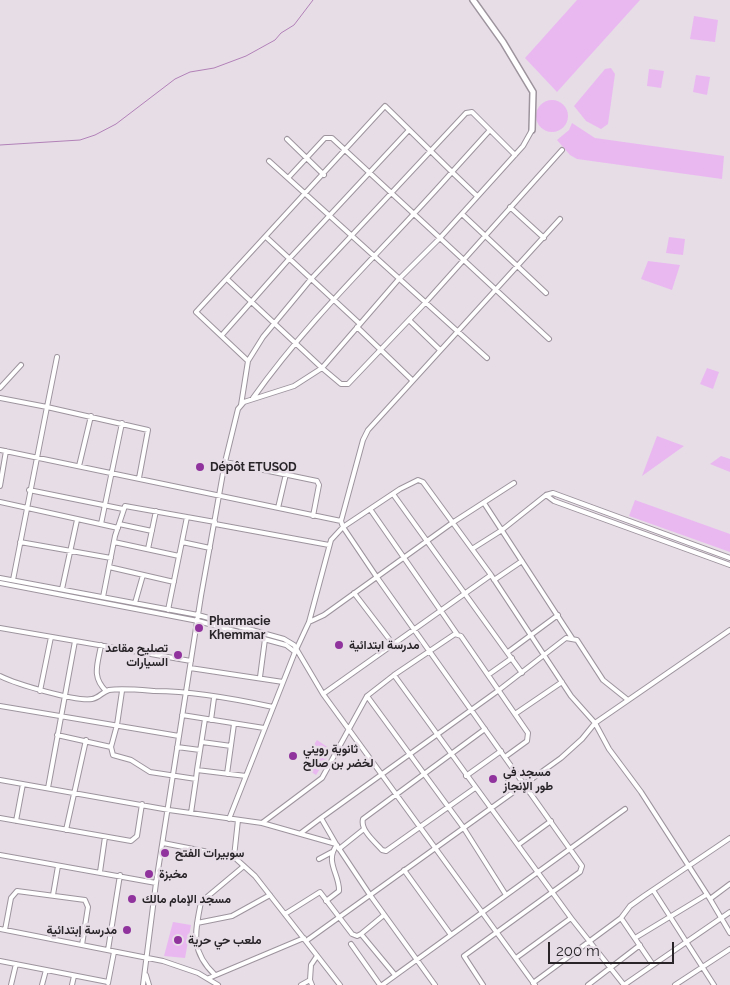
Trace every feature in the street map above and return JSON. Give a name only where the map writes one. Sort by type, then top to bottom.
[{"type":"main road","points":[[473,0],[503,42],[533,92],[532,130]]},
{"type":"street","points":[[248,361],[196,312],[385,106],[477,196]]},
{"type":"street","points":[[143,985],[156,883],[198,615],[225,462],[236,416],[241,405],[248,361],[258,344],[311,279],[392,194],[430,150],[468,112],[472,112],[515,155]]},
{"type":"street","points":[[222,335],[289,259],[409,130]]},
{"type":"street","points":[[254,398],[272,371],[334,300],[415,214],[490,130]]},
{"type":"street","points":[[241,405],[254,398],[294,386],[322,368],[398,280],[440,238],[515,155],[532,130]]},
{"type":"street","points":[[288,178],[327,138],[332,138],[549,339]]},
{"type":"street","points":[[287,139],[324,174]]},
{"type":"street","points":[[227,279],[322,368],[341,384],[346,385],[426,302],[562,150]]},
{"type":"street","points":[[268,161],[398,280],[426,302],[487,358]]},
{"type":"street","points":[[510,207],[544,238]]},
{"type":"street","points":[[462,214],[546,293]]},
{"type":"street","points":[[483,985],[464,956],[553,893],[582,868],[551,821],[376,576],[343,527],[341,521],[362,440],[368,430],[560,219]]},
{"type":"street","points":[[266,237],[334,300],[380,350],[412,380]]},
{"type":"street","points":[[409,320],[440,350]]},
{"type":"street","points":[[13,580],[29,490],[57,357]]},
{"type":"street","points":[[0,388],[21,366]]},
{"type":"street","points":[[0,398],[91,416],[149,431],[139,478]]},
{"type":"street","points":[[80,466],[91,416]]},
{"type":"street","points":[[118,526],[100,524],[122,424]]},
{"type":"street","points":[[0,450],[341,521]]},
{"type":"street","points":[[0,486],[6,451]]},
{"type":"street","points":[[225,462],[317,481],[319,485],[313,516]]},
{"type":"street","points":[[278,508],[286,474]]},
{"type":"street","points":[[229,819],[264,728],[310,622],[329,545],[343,527],[416,480],[421,480],[491,575],[578,706],[595,723],[609,749],[641,792],[730,933]]},
{"type":"street","points":[[310,622],[324,615],[427,540],[514,483]]},
{"type":"street","points":[[29,490],[123,509]]},
{"type":"street","points":[[393,494],[522,673]]},
{"type":"street","points":[[472,550],[502,530],[546,495],[555,494],[730,558]]},
{"type":"street","points":[[546,495],[554,501],[730,565]]},
{"type":"street","points":[[0,502],[77,520],[152,531]]},
{"type":"street","points":[[484,503],[572,638],[577,640],[602,680],[628,700]]},
{"type":"street","points":[[103,597],[118,526],[123,509],[127,505],[329,545]]},
{"type":"street","points":[[370,509],[528,733],[528,739],[505,757]]},
{"type":"street","points":[[148,549],[156,511]]},
{"type":"street","points":[[168,610],[187,517]]},
{"type":"street","points":[[62,589],[72,551],[77,520]]},
{"type":"street","points":[[20,542],[111,558]]},
{"type":"street","points":[[114,542],[179,556]]},
{"type":"street","points":[[182,542],[210,548]]},
{"type":"street","points":[[494,580],[522,561]]},
{"type":"street","points":[[109,567],[174,582]]},
{"type":"street","points":[[136,603],[143,575]]},
{"type":"street","points":[[323,694],[491,575]]},
{"type":"street","points":[[0,578],[198,615],[276,636],[290,642],[323,694],[534,984],[622,918],[630,906],[686,866],[729,841]]},
{"type":"street","points":[[0,583],[198,621],[286,645],[297,652]]},
{"type":"street","points":[[354,593],[393,644]]},
{"type":"street","points":[[508,652],[558,616]]},
{"type":"street","points":[[0,628],[191,661]]},
{"type":"street","points":[[209,978],[305,940],[339,918],[489,807],[570,750],[595,723],[730,630]]},
{"type":"street","points":[[262,823],[319,781],[367,696],[394,675],[457,634]]},
{"type":"street","points":[[40,691],[51,636]]},
{"type":"street","points":[[301,833],[381,773],[499,690],[545,656],[563,640],[572,638]]},
{"type":"street","points":[[260,676],[265,639]]},
{"type":"street","points":[[48,788],[75,640]]},
{"type":"street","points":[[101,645],[96,676],[98,683],[106,691]]},
{"type":"street","points":[[488,675],[512,658]]},
{"type":"street","points":[[190,668],[260,676],[283,682]]},
{"type":"street","points":[[394,675],[466,776],[538,871],[570,918],[624,985],[730,912]]},
{"type":"street","points":[[0,676],[40,691],[90,700],[106,691],[186,693],[273,707]]},
{"type":"street","points":[[515,714],[562,682]]},
{"type":"street","points":[[122,691],[117,725],[111,747],[113,755],[131,760],[150,772],[196,779]]},
{"type":"street","points":[[367,696],[462,827],[506,895]]},
{"type":"street","points":[[211,720],[214,698]]},
{"type":"street","points":[[0,706],[179,736]]},
{"type":"street","points":[[182,715],[264,728]]},
{"type":"street","points":[[191,813],[205,719]]},
{"type":"street","points":[[227,774],[234,724]]},
{"type":"street","points":[[475,788],[385,851],[364,829],[363,819],[485,729]]},
{"type":"street","points":[[57,734],[111,747]]},
{"type":"street","points":[[66,830],[86,740]]},
{"type":"street","points":[[202,742],[231,746]]},
{"type":"street","points":[[177,747],[200,750]]},
{"type":"street","points":[[466,776],[501,751]]},
{"type":"street","points":[[197,770],[246,776]]},
{"type":"street","points":[[0,780],[168,810],[262,823],[301,833],[337,846]]},
{"type":"street","points":[[16,821],[23,784]]},
{"type":"street","points":[[0,818],[126,840],[135,839],[142,804]]},
{"type":"street","points":[[351,944],[381,985],[626,809]]},
{"type":"street","points":[[321,818],[337,846],[370,895],[435,985]]},
{"type":"street","points":[[234,857],[238,820]]},
{"type":"street","points":[[518,845],[551,821]]},
{"type":"street","points":[[319,859],[364,829]]},
{"type":"street","points":[[100,872],[105,837]]},
{"type":"street","points":[[163,843],[234,857],[270,895],[340,985]]},
{"type":"street","points":[[326,901],[339,889],[333,869],[332,852]]},
{"type":"street","points":[[0,855],[120,875],[156,883]]},
{"type":"street","points":[[53,895],[58,866]]},
{"type":"street","points":[[215,975],[207,966],[194,940],[202,900],[244,866]]},
{"type":"street","points":[[404,870],[451,935]]},
{"type":"street","points":[[108,950],[120,875]]},
{"type":"street","points":[[710,899],[730,884]]},
{"type":"street","points":[[5,930],[13,894],[24,890],[87,901],[88,907],[82,945]]},
{"type":"street","points":[[653,890],[714,985]]},
{"type":"street","points":[[285,914],[318,892],[353,935],[361,934],[384,915]]},
{"type":"street","points":[[197,923],[232,916],[270,895]]},
{"type":"street","points":[[635,938],[706,895]]},
{"type":"street","points":[[516,958],[570,918]]},
{"type":"street","points":[[622,918],[653,965]]},
{"type":"street","points":[[0,929],[147,957],[186,967],[209,978],[216,984]]},
{"type":"street","points":[[361,934],[395,975]]},
{"type":"street","points":[[588,985],[640,945]]},
{"type":"street","points":[[675,985],[730,949]]},
{"type":"street","points":[[0,961],[108,984],[114,952]]},
{"type":"street","points":[[312,985],[310,980],[311,965],[317,956]]},
{"type":"street","points":[[11,985],[16,964]]},
{"type":"street","points":[[42,985],[46,970]]},
{"type":"street","points":[[146,973],[149,985]]},
{"type":"street","points":[[72,985],[74,976]]},
{"type":"street","points":[[301,985],[310,980]]},
{"type":"street","points":[[617,985],[621,982]]},
{"type":"shaded area","points":[[577,0],[640,0],[557,92],[525,58]]},
{"type":"shaded area","points":[[694,16],[718,20],[715,42],[690,39]]},
{"type":"shaded area","points":[[611,68],[615,74],[608,124],[601,129],[586,121],[574,106],[605,69]]},
{"type":"shaded area","points":[[649,69],[664,71],[661,88],[647,86]]},
{"type":"shaded area","points":[[696,75],[710,77],[707,95],[693,92]]},
{"type":"shaded area","points":[[552,100],[558,101],[563,105],[567,110],[567,122],[563,127],[558,131],[552,132],[546,131],[541,127],[537,122],[536,116],[537,110],[541,105],[546,101]]},
{"type":"shaded area","points":[[572,123],[595,138],[724,156],[722,179],[577,159],[570,155],[557,140],[569,130]]},
{"type":"shaded area","points":[[669,237],[685,239],[683,255],[666,253]]},
{"type":"shaded area","points":[[648,261],[680,265],[672,290],[641,279]]},
{"type":"shaded area","points":[[707,368],[719,372],[713,389],[700,384]]},
{"type":"shaded area","points":[[657,436],[684,446],[642,476]]},
{"type":"shaded area","points":[[721,456],[730,459],[730,472],[710,464]]},
{"type":"shaded area","points":[[635,500],[730,534],[730,552],[629,516]]},
{"type":"shaded area","points":[[317,740],[332,750],[316,775],[301,765]]},
{"type":"shaded area","name":"ملعب حي حرية","points":[[173,922],[191,925],[185,958],[164,956]]},
{"type":"waterway","points":[[0,145],[80,140],[95,135],[116,124],[175,79],[190,72],[214,68],[246,56],[275,40],[281,33],[294,25],[313,0]]},
{"type":"place","name":"Dépôt ETUSOD","points":[[200,467]]},
{"type":"place","name":"Pharmacie Khemmar","points":[[199,628]]},
{"type":"place","name":"مدرسة ابتدائية","points":[[339,645]]},
{"type":"place","name":"تصليح مقاعد السيارات","points":[[178,655]]},
{"type":"place","name":"ثانوية رويني لخضر بن صالح","points":[[293,756]]},
{"type":"place","name":"مسجد في طور الإنجاز","points":[[493,779]]},
{"type":"place","name":"سوبيرات الفتح","points":[[165,853]]},
{"type":"place","name":"مخبزة","points":[[149,874]]},
{"type":"place","name":"مسجد الإمام مالك","points":[[132,899]]},
{"type":"place","name":"مدرسة إبتدائية","points":[[127,930]]},
{"type":"place","name":"ملعب حي حرية","points":[[178,940]]}]
